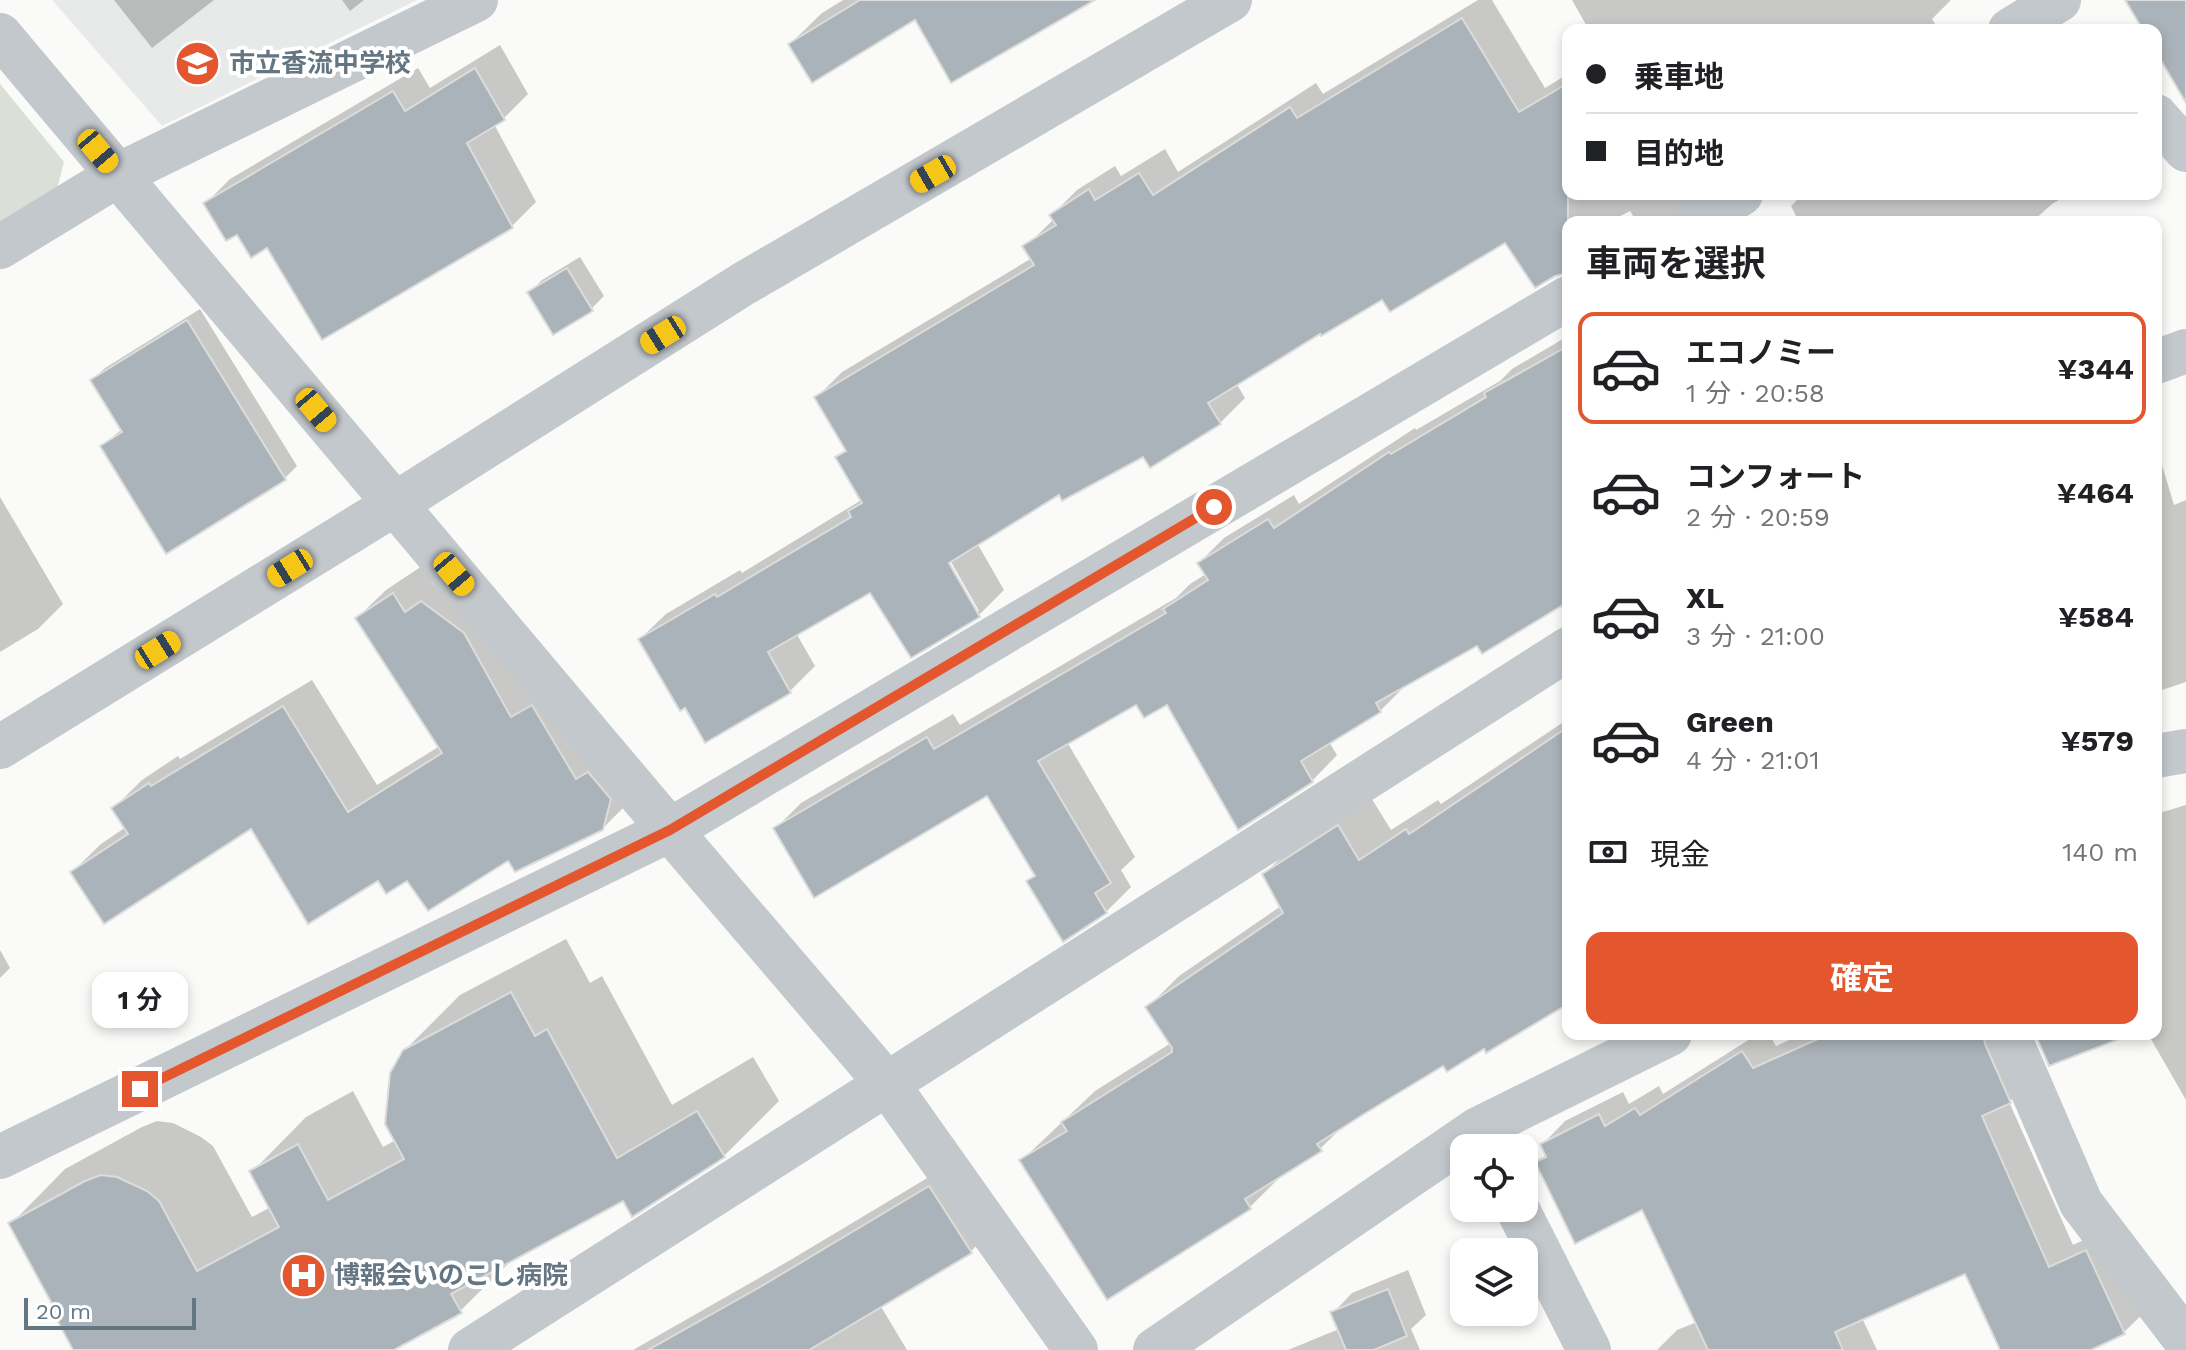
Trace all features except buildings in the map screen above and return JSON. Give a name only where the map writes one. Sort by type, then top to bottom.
[{"type":"street","points":[[0,247],[118,175],[476,0]]},
{"type":"street","points":[[0,747],[395,504],[743,284],[1230,0]]},
{"type":"street","points":[[2024,24],[2062,8]]},
{"type":"street","points":[[0,35],[888,1085],[1076,1350]]},
{"type":"street","points":[[2162,123],[2186,150]]},
{"type":"street","points":[[1705,216],[1731,200]]},
{"type":"street","points":[[0,1157],[670,830],[1562,302]]},
{"type":"street","points":[[2162,360],[2186,351]]},
{"type":"street","points":[[470,1350],[1562,653]]},
{"type":"street","points":[[2162,755],[2186,751]]},
{"type":"street","points":[[1489,1134],[1659,1040]]},
{"type":"street","points":[[2011,1040],[2081,1203],[2175,1336]]},
{"type":"street","points":[[1155,1350],[1450,1159]]},
{"type":"street","points":[[1524,1222],[1589,1350]]},
{"type":"shaded area","name":"市立香流中学校","points":[[52,0],[417,0],[162,126]]},
{"type":"shaded area","points":[[0,84],[64,162],[57,189],[0,224]]},
{"type":"place","name":"市立香流中学校","points":[[198,63]]},
{"type":"place","name":"博報会いのこし病院","points":[[303,1275]]},
{"type":"route","points":[[140,1089],[670,830],[1214,507]]}]
